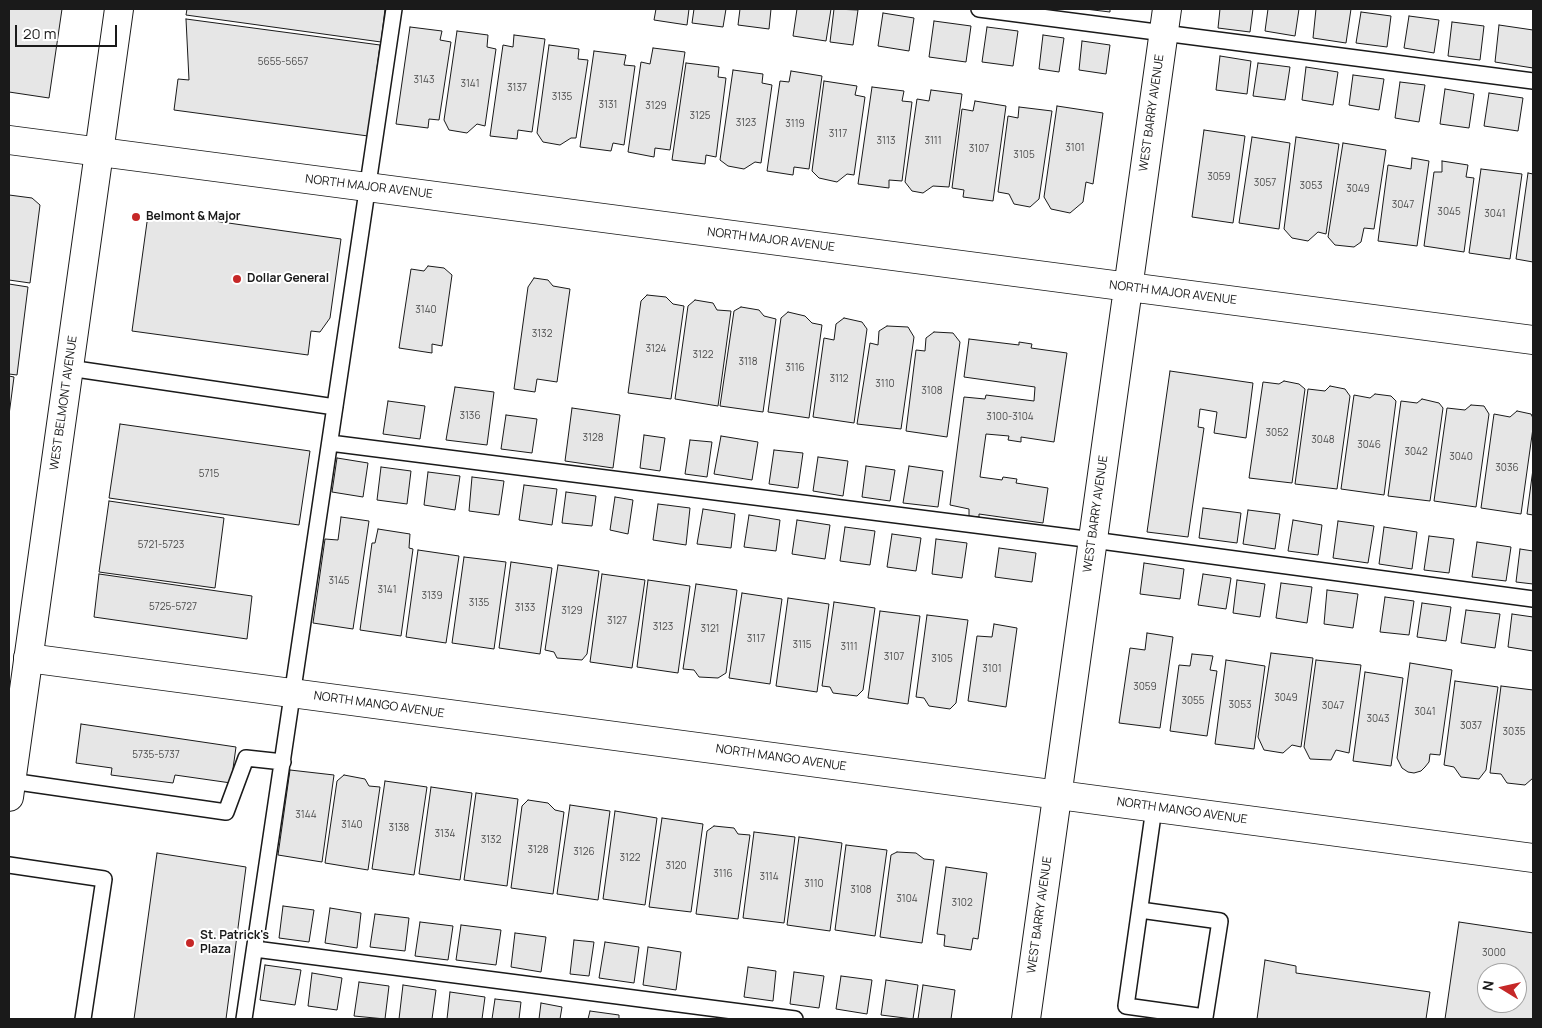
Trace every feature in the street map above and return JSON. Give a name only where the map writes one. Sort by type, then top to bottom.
[{"type":"street","name":"WEST BELMONT AVENUE","points":[[10,789],[119,9]]},
{"type":"street","name":"WEST BARRY AVENUE","points":[[1026,1019],[1165,21]]},
{"type":"street","name":"NORTH MAJOR AVENUE","points":[[9,140],[1533,340]]},
{"type":"street","name":"NORTH MANGO AVENUE","points":[[28,658],[1533,858]]},
{"type":"lane","points":[[244,1019],[394,9]]},
{"type":"lane","points":[[979,9],[1165,21],[1533,81]]},
{"type":"lane","points":[[69,368],[335,407]]},
{"type":"lane","points":[[330,443],[1093,540],[1533,599]]},
{"type":"lane","points":[[10,789],[226,812],[246,758],[283,762]]},
{"type":"lane","points":[[1140,910],[1220,921],[1205,1017],[1126,1006],[1154,808]]},
{"type":"lane","points":[[9,865],[104,879],[83,1019]]},
{"type":"lane","points":[[255,949],[794,1019]]},
{"type":"building","points":[[9,9],[62,9],[49,98],[9,92]]},
{"type":"building","points":[[187,9],[385,9],[381,42],[186,15]]},
{"type":"building","points":[[656,9],[689,9],[687,25],[654,20]]},
{"type":"building","points":[[694,9],[726,9],[723,27],[692,23]]},
{"type":"building","points":[[740,9],[771,9],[769,29],[738,25]]},
{"type":"building","points":[[797,9],[831,9],[826,41],[793,36]]},
{"type":"building","points":[[834,9],[858,10],[853,45],[830,42]]},
{"type":"building","points":[[1085,9],[1110,9],[1110,12]]},
{"type":"building","points":[[1220,9],[1253,9],[1250,32],[1218,28]]},
{"type":"building","points":[[1268,9],[1299,9],[1295,36],[1265,31]]},
{"type":"building","points":[[1316,9],[1351,9],[1346,43],[1313,38]]},
{"type":"building","points":[[1361,12],[1391,16],[1387,47],[1356,43]]},
{"type":"building","points":[[883,13],[914,18],[909,51],[878,46]]},
{"type":"building","points":[[1409,16],[1439,20],[1434,53],[1404,48]]},
{"type":"building","points":[[186,19],[380,45],[368,136],[174,110],[178,79],[189,80]]},
{"type":"building","points":[[934,21],[971,26],[966,62],[929,57]]},
{"type":"building","points":[[1452,22],[1484,26],[1480,60],[1448,56]]},
{"type":"building","points":[[1499,25],[1533,30],[1533,68],[1495,62]]},
{"type":"building","points":[[410,27],[442,31],[440,40],[451,42],[439,120],[429,119],[428,128],[396,124]]},
{"type":"building","points":[[987,27],[1018,31],[1013,66],[982,62]]},
{"type":"building","points":[[457,31],[488,35],[487,47],[496,49],[485,126],[477,124],[467,133],[449,130],[444,120]]},
{"type":"building","points":[[514,35],[545,39],[532,132],[518,130],[517,139],[490,136],[503,45],[513,47]]},
{"type":"building","points":[[1043,35],[1064,38],[1059,72],[1039,69]]},
{"type":"building","points":[[1082,41],[1110,45],[1106,74],[1079,70]]},
{"type":"building","points":[[549,45],[579,49],[578,59],[588,60],[576,138],[571,138],[560,145],[543,142],[537,133]]},
{"type":"building","points":[[653,48],[685,52],[670,150],[655,148],[654,157],[628,152],[641,62],[650,64]]},
{"type":"building","points":[[594,51],[626,55],[624,65],[635,66],[624,145],[613,143],[611,151],[580,147]]},
{"type":"building","points":[[1220,56],[1251,61],[1247,94],[1216,90]]},
{"type":"building","points":[[686,63],[719,67],[718,77],[726,78],[716,157],[706,155],[705,164],[672,160]]},
{"type":"building","points":[[1258,63],[1290,67],[1285,100],[1253,96]]},
{"type":"building","points":[[1306,67],[1338,72],[1333,105],[1302,100]]},
{"type":"building","points":[[733,70],[763,74],[762,83],[772,85],[761,163],[755,162],[744,169],[728,166],[720,160]]},
{"type":"building","points":[[791,71],[822,76],[809,169],[794,167],[793,175],[767,171],[780,81],[789,82]]},
{"type":"building","points":[[1353,75],[1384,79],[1379,110],[1349,105]]},
{"type":"building","points":[[824,81],[857,86],[855,95],[865,97],[854,175],[847,174],[837,182],[819,178],[812,171]]},
{"type":"building","points":[[1400,82],[1425,85],[1419,122],[1395,118]]},
{"type":"building","points":[[872,87],[904,91],[902,101],[912,102],[902,181],[889,180],[889,188],[858,184]]},
{"type":"building","points":[[1445,89],[1474,94],[1469,128],[1440,124]]},
{"type":"building","points":[[931,90],[962,94],[949,187],[933,186],[923,193],[912,191],[905,182],[917,99],[929,101]]},
{"type":"building","points":[[1489,93],[1523,98],[1518,131],[1484,126]]},
{"type":"building","points":[[975,101],[1006,106],[993,201],[963,197],[964,190],[952,188],[962,109],[973,111]]},
{"type":"building","points":[[1057,106],[1103,113],[1093,184],[1086,182],[1083,202],[1070,213],[1051,209],[1044,197]]},
{"type":"building","points":[[1019,107],[1052,111],[1039,199],[1030,207],[1014,204],[1009,194],[998,192],[1008,116],[1018,118]]},
{"type":"building","points":[[1204,130],[1245,136],[1233,223],[1192,217]]},
{"type":"building","points":[[1252,137],[1290,143],[1279,229],[1239,223]]},
{"type":"building","points":[[1296,137],[1339,144],[1326,234],[1318,232],[1308,241],[1292,238],[1284,229]]},
{"type":"building","points":[[1343,143],[1386,150],[1374,229],[1364,228],[1361,242],[1354,247],[1335,245],[1328,237]]},
{"type":"building","points":[[1412,158],[1429,161],[1417,246],[1378,241],[1388,165],[1411,169]]},
{"type":"building","points":[[1442,161],[1468,165],[1466,177],[1474,178],[1464,252],[1424,246],[1434,172],[1442,172]]},
{"type":"building","points":[[1481,169],[1522,174],[1510,259],[1469,253]]},
{"type":"building","points":[[1528,173],[1533,174],[1533,262],[1516,259]]},
{"type":"building","points":[[9,195],[32,198],[40,205],[30,283],[9,280]]},
{"type":"building","name":"Dollar General","points":[[158,213],[341,239],[330,318],[320,332],[311,331],[308,355],[132,331],[147,222]]},
{"type":"building","points":[[428,266],[444,268],[452,275],[442,346],[432,344],[432,353],[399,348],[411,269],[424,271]]},
{"type":"building","points":[[534,278],[548,280],[553,286],[570,289],[557,382],[537,379],[535,392],[514,389],[528,287]]},
{"type":"building","points":[[9,284],[28,287],[17,375],[9,374]]},
{"type":"building","points":[[647,295],[666,297],[673,304],[684,306],[671,399],[628,393],[641,301]]},
{"type":"building","points":[[695,300],[713,303],[717,310],[731,311],[718,406],[675,399],[688,306]]},
{"type":"building","points":[[741,307],[759,310],[764,316],[776,319],[763,412],[720,406],[734,311]]},
{"type":"building","points":[[788,312],[805,316],[812,323],[822,325],[809,418],[768,412],[781,318]]},
{"type":"building","points":[[844,318],[862,322],[867,329],[854,423],[813,417],[824,338],[834,340],[836,324]]},
{"type":"building","points":[[887,326],[908,327],[914,337],[901,429],[857,424],[870,343],[878,345],[879,331]]},
{"type":"building","points":[[934,332],[953,333],[960,342],[947,437],[906,431],[916,350],[925,351],[926,338]]},
{"type":"building","points":[[969,339],[1019,345],[1019,342],[1032,344],[1031,348],[1067,353],[1054,442],[1021,437],[1021,442],[1008,440],[1009,436],[986,434],[980,477],[1002,480],[1003,477],[1017,479],[1016,483],[1048,488],[1043,523],[979,514],[979,517],[969,516],[969,509],[950,505],[964,397],[985,399],[986,395],[1034,401],[1035,387],[964,377]]},
{"type":"building","points":[[1170,371],[1253,383],[1246,438],[1214,433],[1217,412],[1200,409],[1198,427],[1204,428],[1188,537],[1147,532]]},
{"type":"building","points":[[9,376],[14,377],[9,415]]},
{"type":"building","points":[[1284,381],[1299,384],[1305,389],[1292,483],[1249,478],[1263,382],[1279,384]]},
{"type":"building","points":[[1330,386],[1345,389],[1350,396],[1337,489],[1295,484],[1308,389],[1325,391]]},
{"type":"building","points":[[455,387],[494,392],[487,445],[446,440]]},
{"type":"building","points":[[1375,394],[1391,396],[1396,401],[1384,495],[1341,489],[1354,395],[1370,398]]},
{"type":"building","points":[[1422,399],[1439,403],[1443,408],[1430,501],[1388,496],[1401,401],[1417,403]]},
{"type":"building","points":[[388,401],[425,406],[420,439],[383,434]]},
{"type":"building","points":[[1471,405],[1484,406],[1489,414],[1476,507],[1434,501],[1447,408],[1465,410]]},
{"type":"building","points":[[572,408],[620,415],[613,468],[565,461]]},
{"type":"building","points":[[1517,411],[1531,414],[1533,418],[1521,514],[1481,508],[1494,414],[1510,417]]},
{"type":"building","points":[[506,415],[537,419],[532,453],[501,449]]},
{"type":"building","points":[[120,424],[310,451],[299,525],[109,498]]},
{"type":"building","points":[[644,435],[665,438],[660,471],[640,468]]},
{"type":"building","points":[[721,436],[758,442],[752,480],[714,474]]},
{"type":"building","points":[[690,440],[712,442],[707,477],[685,474]]},
{"type":"building","points":[[774,450],[803,453],[798,488],[769,484]]},
{"type":"building","points":[[818,457],[848,461],[843,496],[813,491]]},
{"type":"building","points":[[337,458],[368,463],[363,497],[332,492]]},
{"type":"building","points":[[866,466],[895,470],[890,501],[862,497]]},
{"type":"building","points":[[909,466],[943,471],[938,507],[903,503]]},
{"type":"building","points":[[381,467],[411,471],[407,504],[377,500]]},
{"type":"building","points":[[1533,469],[1533,515],[1527,514]]},
{"type":"building","points":[[428,472],[460,476],[455,510],[424,505]]},
{"type":"building","points":[[472,477],[504,481],[499,515],[469,511]]},
{"type":"building","points":[[524,485],[557,489],[552,525],[519,520]]},
{"type":"building","points":[[566,492],[596,496],[592,526],[562,523]]},
{"type":"building","points":[[615,497],[633,500],[628,534],[610,530]]},
{"type":"building","points":[[109,501],[224,518],[215,588],[99,572]]},
{"type":"building","points":[[658,504],[690,508],[686,545],[653,540]]},
{"type":"building","points":[[1203,508],[1241,513],[1237,543],[1199,538]]},
{"type":"building","points":[[703,509],[735,514],[731,548],[697,544]]},
{"type":"building","points":[[1248,510],[1280,514],[1275,549],[1243,544]]},
{"type":"building","points":[[749,515],[780,520],[776,551],[744,547]]},
{"type":"building","points":[[341,517],[369,521],[353,629],[313,623],[325,539],[338,540]]},
{"type":"building","points":[[797,520],[830,525],[825,559],[792,554]]},
{"type":"building","points":[[1293,520],[1322,525],[1318,555],[1288,551]]},
{"type":"building","points":[[1338,521],[1374,526],[1368,563],[1333,558]]},
{"type":"building","points":[[845,527],[875,531],[870,565],[840,561]]},
{"type":"building","points":[[1384,527],[1417,532],[1412,569],[1379,564]]},
{"type":"building","points":[[378,529],[410,534],[409,548],[413,549],[401,636],[360,630],[372,543],[375,543]]},
{"type":"building","points":[[892,534],[921,538],[916,571],[887,567]]},
{"type":"building","points":[[1429,536],[1454,539],[1449,573],[1424,570]]},
{"type":"building","points":[[936,539],[967,543],[962,578],[932,574]]},
{"type":"building","points":[[1477,542],[1511,547],[1506,581],[1472,577]]},
{"type":"building","points":[[999,548],[1036,553],[1032,582],[995,577]]},
{"type":"building","points":[[1520,549],[1533,551],[1533,584],[1516,582]]},
{"type":"building","points":[[418,550],[459,556],[446,643],[406,637]]},
{"type":"building","points":[[464,557],[506,562],[494,649],[452,643]]},
{"type":"building","points":[[511,562],[552,568],[540,654],[499,648]]},
{"type":"building","points":[[1144,563],[1184,569],[1180,599],[1140,594]]},
{"type":"building","points":[[558,565],[599,571],[587,654],[582,660],[557,658],[554,652],[545,650]]},
{"type":"building","points":[[99,574],[252,596],[247,639],[94,617]]},
{"type":"building","points":[[602,574],[645,580],[632,668],[590,662]]},
{"type":"building","points":[[1203,574],[1231,578],[1226,609],[1198,605]]},
{"type":"building","points":[[648,580],[690,586],[678,673],[637,667]]},
{"type":"building","points":[[1237,580],[1265,584],[1260,617],[1233,613]]},
{"type":"building","points":[[1281,583],[1312,587],[1307,623],[1276,618]]},
{"type":"building","points":[[696,584],[737,590],[726,673],[718,678],[699,677],[694,670],[683,669]]},
{"type":"building","points":[[1327,590],[1358,594],[1353,628],[1324,624]]},
{"type":"building","points":[[742,593],[782,599],[770,684],[729,678]]},
{"type":"building","points":[[1385,597],[1414,601],[1409,635],[1380,632]]},
{"type":"building","points":[[788,598],[829,604],[817,692],[776,686]]},
{"type":"building","points":[[834,602],[875,608],[863,690],[857,696],[833,693],[830,687],[822,686]]},
{"type":"building","points":[[1422,603],[1451,607],[1446,641],[1417,637]]},
{"type":"building","points":[[1466,610],[1500,614],[1495,648],[1461,643]]},
{"type":"building","points":[[880,611],[920,616],[908,704],[868,698]]},
{"type":"building","points":[[1512,614],[1533,617],[1533,651],[1508,647]]},
{"type":"building","points":[[927,615],[968,620],[956,703],[950,709],[929,706],[924,698],[916,697]]},
{"type":"building","points":[[994,624],[1017,628],[1006,707],[968,701],[977,636],[992,637]]},
{"type":"building","points":[[1147,633],[1173,637],[1160,728],[1119,723],[1130,648],[1145,650]]},
{"type":"building","points":[[1271,653],[1313,658],[1301,747],[1292,745],[1283,753],[1264,750],[1258,737]]},
{"type":"building","points":[[1192,654],[1213,656],[1210,670],[1217,671],[1207,736],[1170,731],[1179,665],[1190,666]]},
{"type":"building","points":[[1226,660],[1265,666],[1254,749],[1215,744]]},
{"type":"building","points":[[1316,660],[1361,665],[1349,753],[1336,750],[1331,760],[1310,759],[1304,747]]},
{"type":"building","points":[[1410,663],[1452,670],[1440,755],[1430,754],[1429,762],[1425,767],[1421,771],[1414,773],[1402,768],[1397,758]]},
{"type":"building","points":[[1365,672],[1403,678],[1391,766],[1353,761]]},
{"type":"building","points":[[1455,681],[1498,687],[1486,770],[1479,779],[1461,777],[1454,767],[1444,765]]},
{"type":"building","points":[[1501,686],[1533,690],[1533,778],[1525,785],[1507,783],[1501,774],[1490,773]]},
{"type":"building","points":[[81,724],[236,747],[231,783],[175,775],[173,783],[111,775],[112,768],[76,763]]},
{"type":"building","points":[[290,770],[334,775],[322,862],[278,855]]},
{"type":"building","points":[[344,775],[365,779],[369,786],[380,787],[368,870],[325,863],[337,781]]},
{"type":"building","points":[[385,781],[427,787],[414,875],[372,869]]},
{"type":"building","points":[[431,787],[472,793],[460,880],[419,874]]},
{"type":"building","points":[[476,793],[518,799],[507,886],[464,880]]},
{"type":"building","points":[[528,800],[548,803],[555,810],[564,812],[553,894],[511,888],[522,806]]},
{"type":"building","points":[[570,805],[610,811],[598,900],[557,894]]},
{"type":"building","points":[[615,811],[657,818],[645,905],[603,899]]},
{"type":"building","points":[[662,818],[703,824],[691,912],[649,907]]},
{"type":"building","points":[[714,826],[734,828],[738,834],[750,835],[738,919],[696,914],[707,831]]},
{"type":"building","points":[[754,832],[795,837],[784,923],[743,918]]},
{"type":"building","points":[[799,837],[842,843],[830,931],[787,925]]},
{"type":"building","points":[[846,845],[887,850],[875,936],[835,930]]},
{"type":"building","points":[[897,852],[916,853],[924,859],[934,860],[922,943],[880,937],[891,855]]},
{"type":"building","name":"St. Patrick's Plaza","points":[[157,853],[246,867],[226,1019],[134,1019]]},
{"type":"building","points":[[946,867],[987,873],[978,939],[973,938],[971,950],[944,946],[945,935],[937,934]]},
{"type":"building","points":[[283,906],[314,910],[309,942],[279,938]]},
{"type":"building","points":[[330,908],[361,913],[357,948],[325,943]]},
{"type":"building","points":[[375,914],[409,918],[405,951],[370,947]]},
{"type":"building","points":[[420,922],[453,926],[448,960],[415,956]]},
{"type":"building","points":[[1459,922],[1533,933],[1533,1019],[1445,1019]]},
{"type":"building","points":[[461,925],[501,930],[496,965],[456,960]]},
{"type":"building","points":[[515,933],[546,937],[541,972],[511,967]]},
{"type":"building","points":[[574,940],[594,942],[589,976],[570,974]]},
{"type":"building","points":[[605,942],[639,947],[634,983],[599,978]]},
{"type":"building","points":[[648,947],[681,952],[676,990],[643,985]]},
{"type":"building","points":[[1265,960],[1296,966],[1296,973],[1430,992],[1426,1019],[1257,1019]]},
{"type":"building","points":[[265,965],[301,970],[295,1005],[260,1000]]},
{"type":"building","points":[[748,967],[776,971],[773,1001],[744,997]]},
{"type":"building","points":[[794,972],[824,976],[819,1008],[790,1004]]},
{"type":"building","points":[[312,973],[342,978],[337,1010],[308,1006]]},
{"type":"building","points":[[841,976],[872,980],[867,1014],[836,1009]]},
{"type":"building","points":[[886,980],[918,985],[913,1019],[881,1015]]},
{"type":"building","points":[[359,982],[389,986],[385,1019],[354,1016]]},
{"type":"building","points":[[403,985],[436,990],[432,1019],[399,1019]]},
{"type":"building","points":[[923,985],[955,990],[951,1019],[918,1019]]},
{"type":"building","points":[[450,992],[485,997],[482,1019],[447,1019]]},
{"type":"building","points":[[495,999],[521,1002],[519,1019],[492,1019]]},
{"type":"building","points":[[541,1003],[562,1007],[560,1019],[539,1019]]},
{"type":"building","points":[[590,1011],[619,1015],[619,1019],[588,1019]]},
{"type":"place","name":"Belmont & Major","points":[[136,217]]},
{"type":"place","name":"Dollar General","points":[[237,279]]},
{"type":"place","name":"St. Patrick's Plaza","points":[[190,943]]}]
